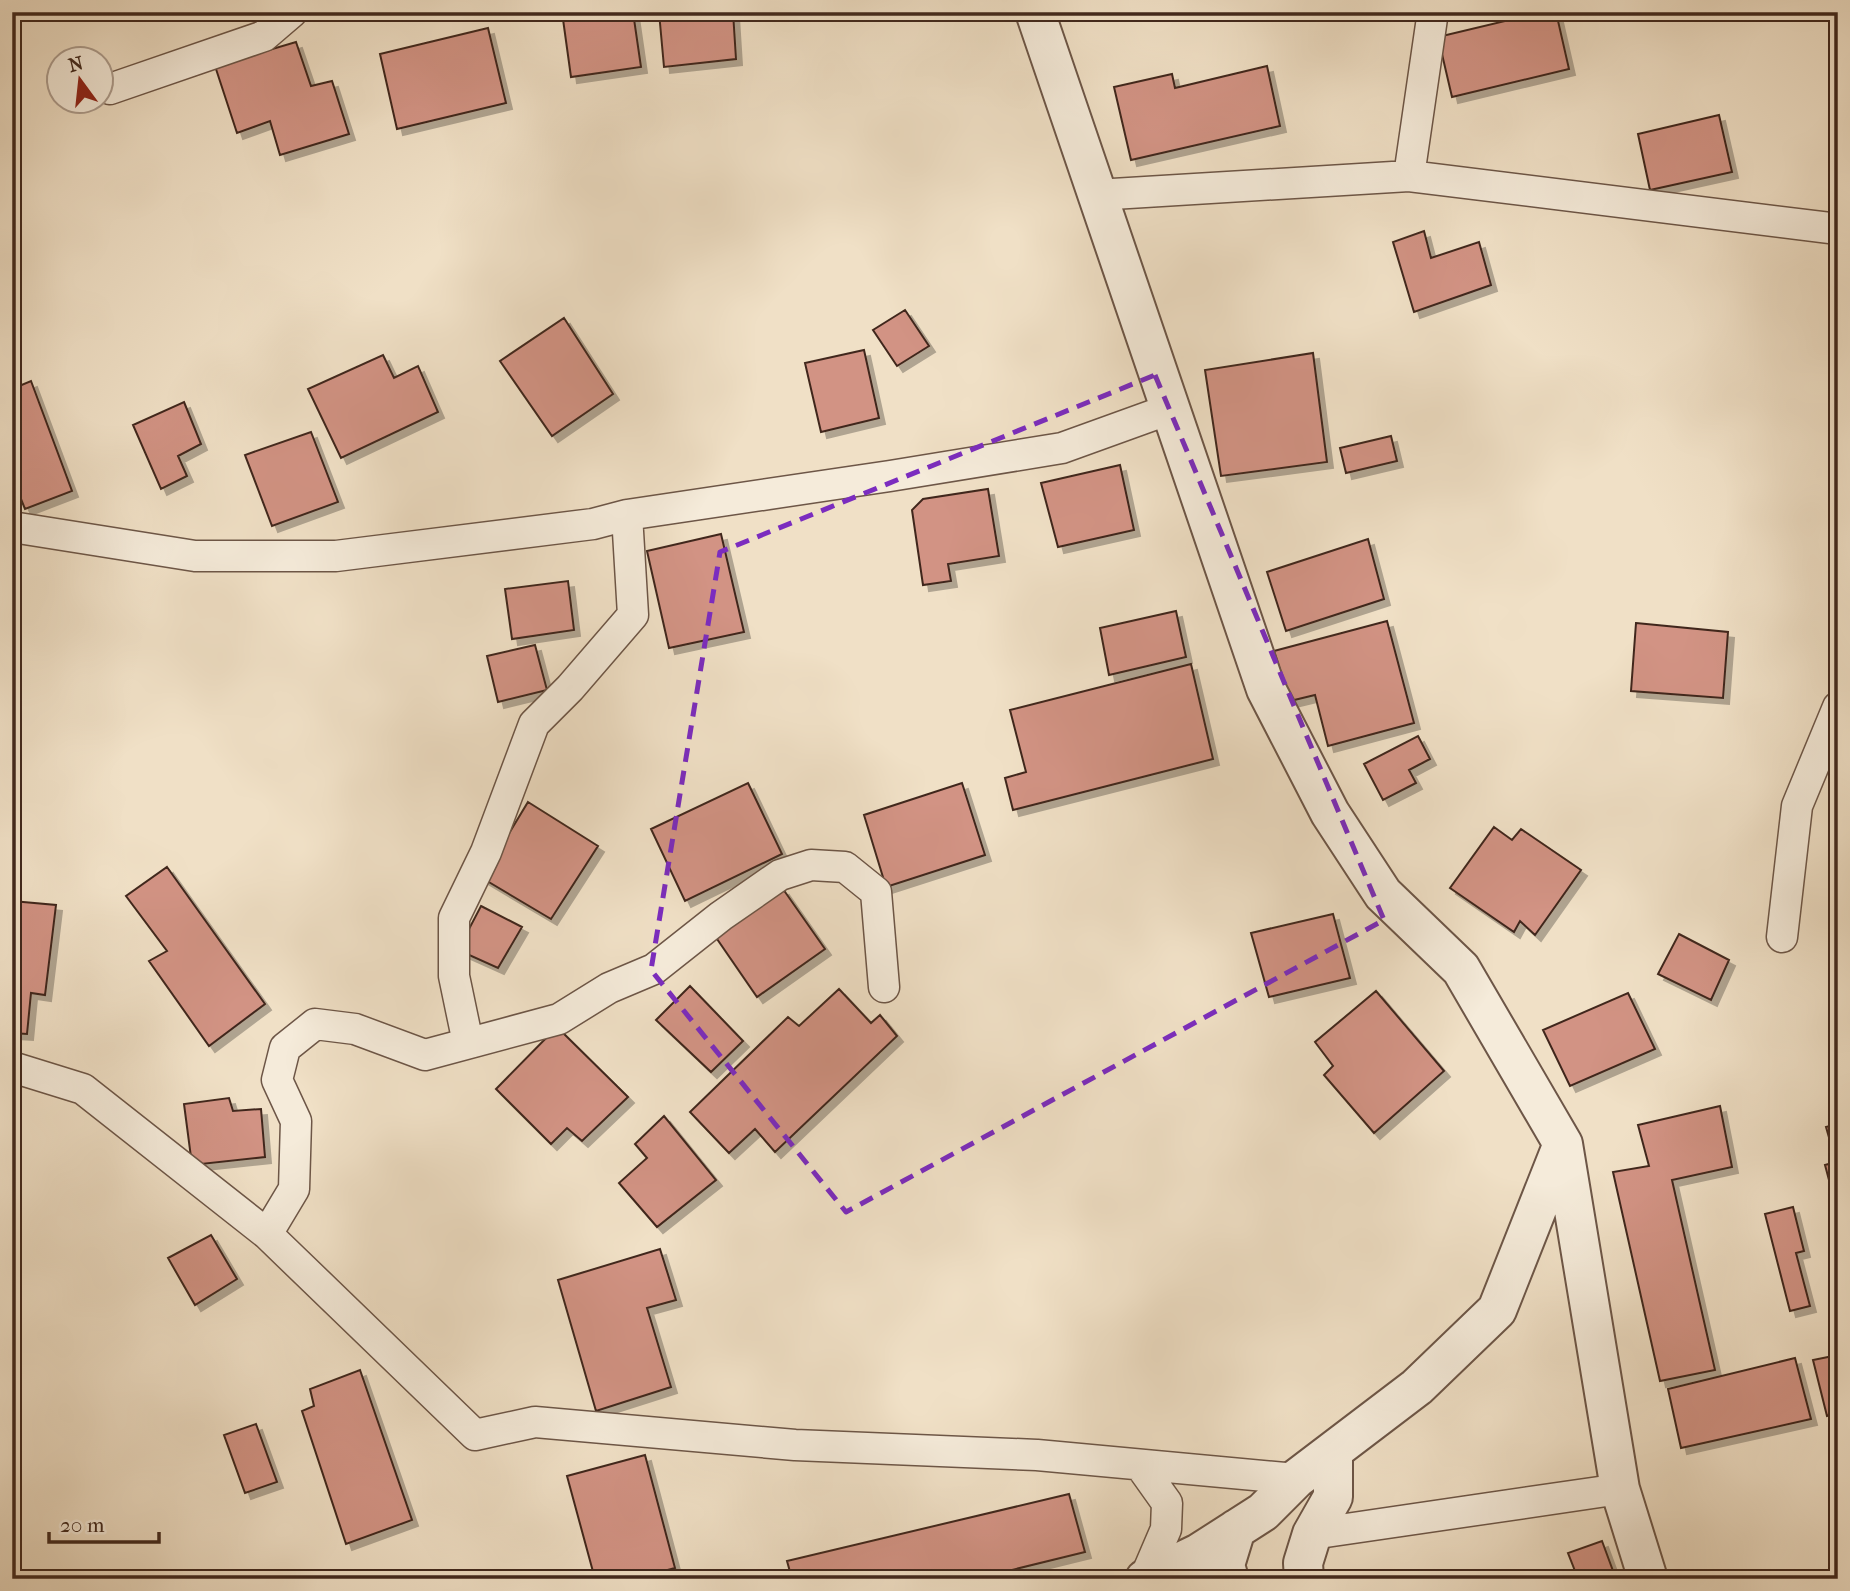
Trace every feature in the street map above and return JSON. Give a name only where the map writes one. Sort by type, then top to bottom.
[{"type":"street","points":[[116,87],[264,36],[292,12]]},
{"type":"street","points":[[1035,12],[1266,689],[1330,813],[1383,894],[1461,969],[1563,1144],[1620,1489],[1648,1579]]},
{"type":"street","points":[[1409,176],[1432,18],[1430,12]]},
{"type":"street","points":[[1096,195],[1409,176],[1838,229]]},
{"type":"street","points":[[12,527],[195,556],[337,556],[593,524],[627,515],[1062,448],[1170,409]]},
{"type":"street","points":[[468,1043],[454,976],[454,918],[486,852],[534,724],[570,688],[633,615],[627,515]]},
{"type":"street","points":[[1782,937],[1797,806],[1838,707]]},
{"type":"street","points":[[267,1234],[294,1189],[296,1121],[276,1080],[285,1048],[315,1024],[355,1030],[425,1055],[559,1020],[609,989],[654,969],[779,875],[811,865],[845,867],[876,892],[884,987]]},
{"type":"street","points":[[12,1068],[83,1089],[267,1234],[475,1435],[535,1422],[795,1445],[1037,1455],[1296,1479]]},
{"type":"street","points":[[1145,1578],[1199,1553],[1263,1512],[1296,1479],[1417,1387],[1497,1310],[1563,1144]]},
{"type":"street","points":[[1299,1563],[1333,1497],[1333,1451]]},
{"type":"street","points":[[1140,1465],[1167,1503],[1166,1529],[1145,1578]]},
{"type":"street","points":[[1229,1579],[1225,1565],[1244,1491],[1233,1474]]},
{"type":"street","points":[[1296,1479],[1314,1506],[1299,1563]]},
{"type":"street","points":[[1299,1563],[1620,1489]]},
{"type":"highlighted area","points":[[1155,375],[1384,920],[846,1212],[651,970],[720,552]]},
{"type":"building","points":[[562,12],[633,12],[641,67],[571,77]]},
{"type":"building","points":[[659,12],[733,12],[736,59],[664,67]]},
{"type":"building","points":[[1543,12],[1556,12],[1569,69],[1452,97],[1438,37]]},
{"type":"building","points":[[488,28],[506,103],[397,129],[380,54]]},
{"type":"building","points":[[296,42],[311,86],[332,81],[349,134],[280,155],[270,121],[237,133],[215,66]]},
{"type":"building","points":[[1267,66],[1280,126],[1131,160],[1114,87],[1172,74],[1175,88]]},
{"type":"building","points":[[1719,115],[1732,172],[1650,190],[1638,134]]},
{"type":"building","points":[[1424,231],[1431,258],[1479,242],[1491,285],[1414,312],[1393,242]]},
{"type":"building","points":[[905,310],[929,346],[897,366],[873,330]]},
{"type":"building","points":[[564,318],[613,394],[552,436],[500,361]]},
{"type":"building","points":[[864,350],[879,418],[821,432],[805,363]]},
{"type":"building","points":[[1313,353],[1327,462],[1221,476],[1205,370]]},
{"type":"building","points":[[383,355],[394,378],[418,366],[438,412],[341,458],[308,389]]},
{"type":"building","points":[[31,381],[72,491],[25,509],[12,477],[12,389]]},
{"type":"building","points":[[184,402],[201,444],[178,456],[187,476],[161,489],[133,425]]},
{"type":"building","points":[[311,432],[338,502],[272,526],[245,455]]},
{"type":"building","points":[[1391,436],[1397,461],[1346,473],[1340,448]]},
{"type":"building","points":[[1120,465],[1134,530],[1058,547],[1041,483]]},
{"type":"building","points":[[988,489],[999,556],[948,564],[951,581],[923,585],[912,510],[923,499]]},
{"type":"building","points":[[721,534],[744,632],[669,648],[647,551]]},
{"type":"building","points":[[1368,539],[1384,599],[1286,631],[1267,572]]},
{"type":"building","points":[[568,581],[574,630],[512,639],[505,589]]},
{"type":"building","points":[[1176,611],[1186,657],[1109,675],[1100,628]]},
{"type":"building","points":[[1387,621],[1414,723],[1328,746],[1315,695],[1290,701],[1274,651]]},
{"type":"building","points":[[1636,623],[1728,632],[1723,698],[1631,691]]},
{"type":"building","points":[[535,645],[547,690],[498,702],[487,656]]},
{"type":"building","points":[[1191,664],[1213,759],[1013,810],[1005,778],[1026,772],[1010,710]]},
{"type":"building","points":[[1418,736],[1430,759],[1409,770],[1416,783],[1383,800],[1364,764]]},
{"type":"building","points":[[748,783],[782,854],[685,901],[651,829]]},
{"type":"building","points":[[962,783],[985,855],[886,887],[864,815]]},
{"type":"building","points":[[528,802],[598,846],[551,919],[482,878]]},
{"type":"building","points":[[1494,827],[1512,840],[1521,829],[1581,870],[1535,935],[1520,921],[1514,932],[1450,888]]},
{"type":"building","points":[[167,867],[265,1004],[209,1046],[149,961],[167,951],[126,896]]},
{"type":"building","points":[[783,889],[825,949],[757,997],[715,936]]},
{"type":"building","points":[[12,901],[56,905],[45,995],[31,993],[27,1034],[12,1033]]},
{"type":"building","points":[[481,906],[522,927],[498,968],[458,950]]},
{"type":"building","points":[[1333,914],[1350,978],[1269,997],[1251,933]]},
{"type":"building","points":[[1679,934],[1729,960],[1711,1000],[1658,974]]},
{"type":"building","points":[[690,986],[743,1041],[711,1072],[656,1020]]},
{"type":"building","points":[[839,989],[871,1023],[880,1015],[897,1036],[775,1152],[755,1129],[729,1153],[690,1112],[788,1017],[799,1026]]},
{"type":"building","points":[[1376,991],[1444,1071],[1374,1133],[1324,1075],[1333,1066],[1315,1042]]},
{"type":"building","points":[[1628,993],[1655,1049],[1570,1086],[1543,1030]]},
{"type":"building","points":[[557,1027],[628,1097],[582,1141],[567,1128],[551,1144],[496,1089]]},
{"type":"building","points":[[229,1098],[233,1111],[261,1109],[265,1157],[192,1165],[184,1104]]},
{"type":"building","points":[[1720,1106],[1732,1167],[1672,1180],[1715,1370],[1660,1381],[1613,1172],[1649,1166],[1638,1125]]},
{"type":"building","points":[[664,1116],[716,1180],[657,1227],[619,1183],[647,1158],[635,1144]]},
{"type":"building","points":[[1838,1124],[1838,1214],[1825,1165],[1836,1162],[1826,1127]]},
{"type":"building","points":[[1793,1207],[1804,1251],[1796,1253],[1810,1306],[1790,1311],[1765,1214]]},
{"type":"building","points":[[211,1235],[237,1279],[195,1305],[168,1258]]},
{"type":"building","points":[[660,1249],[676,1300],[647,1308],[671,1387],[596,1411],[558,1280]]},
{"type":"building","points":[[1838,1355],[1838,1413],[1827,1416],[1813,1360]]},
{"type":"building","points":[[1795,1358],[1811,1419],[1681,1448],[1668,1389]]},
{"type":"building","points":[[360,1370],[412,1520],[346,1544],[302,1411],[314,1406],[310,1389]]},
{"type":"building","points":[[256,1424],[277,1482],[245,1493],[224,1435]]},
{"type":"building","points":[[645,1455],[675,1568],[634,1579],[595,1579],[567,1476]]},
{"type":"building","points":[[1069,1494],[1085,1552],[975,1579],[792,1579],[787,1561]]},
{"type":"building","points":[[1602,1541],[1616,1579],[1569,1579],[1568,1575],[1575,1571],[1568,1553]]}]
